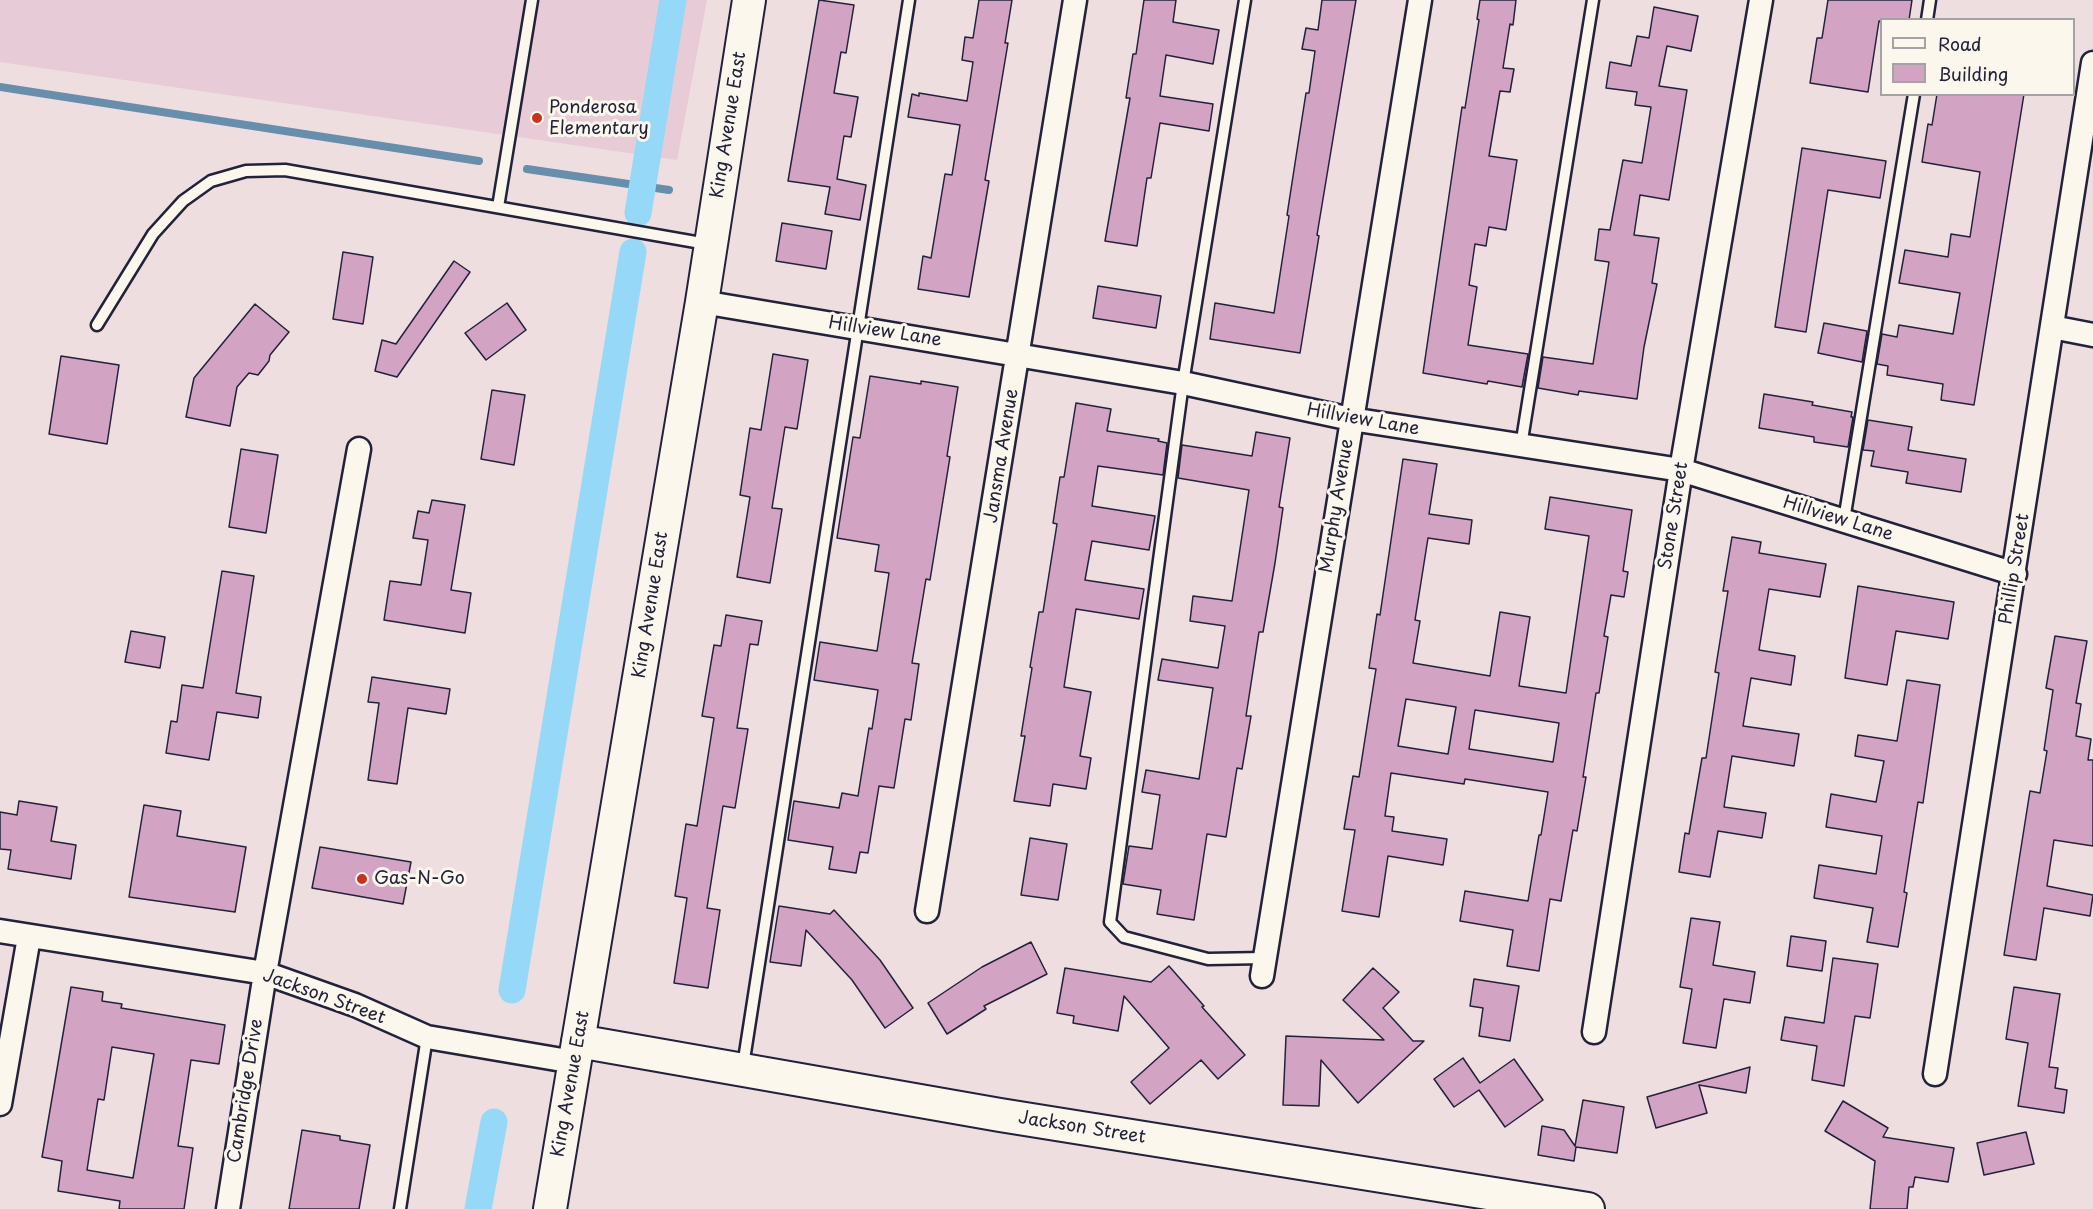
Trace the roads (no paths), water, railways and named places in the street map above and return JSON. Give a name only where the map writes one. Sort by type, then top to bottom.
[{"type":"main road","name":"King Avenue East","points":[[550,1209],[702,302],[749,0]]},
{"type":"main road","name":"Jackson Street","points":[[576,1052],[742,1070],[1543,1205],[1588,1209]]},
{"type":"street","name":"Jansma Avenue","points":[[927,911],[1075,0]]},
{"type":"street","name":"Murphy Avenue","points":[[1263,967],[1420,0]]},
{"type":"street","name":"Stone Street","points":[[1594,1032],[1681,470],[1761,0]]},
{"type":"street","name":"Phillip Street","points":[[1935,1074],[2015,574],[2093,63]]},
{"type":"street","name":"Hillview Lane","points":[[702,302],[1183,383],[1351,419],[1681,470],[2015,574]]},
{"type":"street","points":[[2052,327],[2093,335]]},
{"type":"street","name":"Cambridge Drive","points":[[228,1209],[265,973],[359,448]]},
{"type":"street","name":"Jackson Street","points":[[0,931],[265,973],[355,1005],[427,1037],[576,1052]]},
{"type":"street","points":[[0,1104],[29,937]]},
{"type":"lane","points":[[498,207],[532,0]]},
{"type":"lane","points":[[742,1070],[909,0]]},
{"type":"lane","points":[[1245,0],[1183,383],[1110,922],[1124,937],[1208,959],[1263,967]]},
{"type":"lane","points":[[1521,446],[1593,0]]},
{"type":"lane","points":[[1927,18],[1930,0]]},
{"type":"lane","points":[[1844,520],[1914,96]]},
{"type":"lane","points":[[97,325],[153,234],[183,201],[211,182],[246,171],[285,170],[710,245]]},
{"type":"lane","points":[[400,1209],[427,1037]]},
{"type":"waterway","points":[[638,213],[673,0]]},
{"type":"waterway","points":[[0,87],[479,161]]},
{"type":"waterway","points":[[527,169],[669,190]]},
{"type":"waterway","points":[[512,990],[633,252]]},
{"type":"waterway","points":[[478,1209],[494,1122]]},
{"type":"place","name":"Ponderosa Elementary","points":[[537,118]]},
{"type":"place","name":"Gas-N-Go","points":[[362,879]]}]
